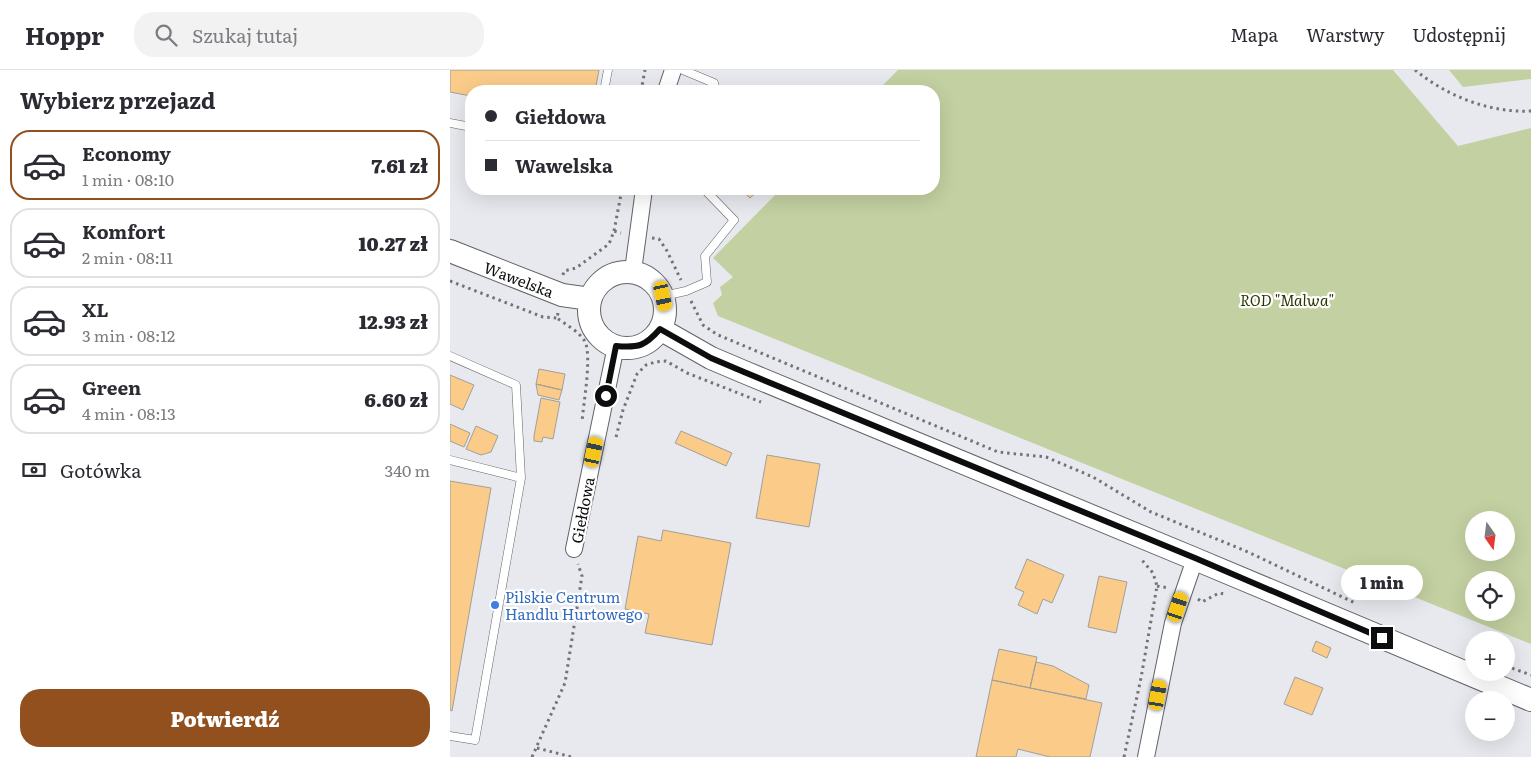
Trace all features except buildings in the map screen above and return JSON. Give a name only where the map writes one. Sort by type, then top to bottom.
[{"type":"street","points":[[668,85],[673,70]]},
{"type":"street","points":[[633,271],[643,195]]},
{"type":"street","name":"Wawelska","points":[[450,251],[562,295],[590,299]]},
{"type":"street","points":[[633,271],[650,278],[663,296],[666,311],[660,329],[649,341],[633,347],[616,346],[607,342],[599,336],[590,319],[590,299],[599,283],[614,273],[633,271]]},
{"type":"street","points":[[660,329],[719,362],[1195,558],[1531,700]]},
{"type":"street","name":"Giełdowa","points":[[574,549],[616,346]]},
{"type":"street","points":[[1146,757],[1173,623],[1195,558]]},
{"type":"lane","points":[[605,85],[608,70]]},
{"type":"lane","points":[[683,70],[714,83],[714,85]]},
{"type":"lane","points":[[450,123],[465,126]]},
{"type":"lane","points":[[663,296],[686,291],[707,282],[705,256],[734,220],[710,195]]},
{"type":"lane","points":[[450,356],[516,384],[521,478],[475,740],[450,736]]},
{"type":"lane","points":[[450,460],[521,478]]},
{"type":"path","points":[[642,85],[645,70]]},
{"type":"path","points":[[1415,70],[1442,88],[1477,104],[1498,109],[1531,111]]},
{"type":"path","points":[[614,231],[621,195]]},
{"type":"path","points":[[450,281],[543,317],[557,318]]},
{"type":"path","points":[[614,446],[623,410],[637,374],[646,365],[656,362],[666,361],[678,367]]},
{"type":"path","name":"Giełdowa","points":[[532,757],[565,683],[582,576],[574,549]]},
{"type":"path","points":[[1124,757],[1158,586]]},
{"type":"path","points":[[1515,669],[1531,675]]},
{"type":"path","points":[[537,748],[572,757]]},
{"type":"green space","name":"ROD \"Malwa\"","points":[[898,70],[1393,70],[1458,146],[1531,128],[1531,644],[1515,638],[1515,631],[1499,631],[1474,621],[1515,621],[1515,571],[1465,571],[1465,617],[718,316],[713,303],[722,295],[720,287],[733,277],[713,258],[775,195],[940,195],[940,85],[883,85]]},
{"type":"green space","points":[[1449,70],[1531,70],[1531,79],[1463,87]]},
{"type":"place","name":"Pilskie Centrum Handlu Hurtowego","points":[[495,605]]},
{"type":"route","points":[[606,396],[616,346],[633,347],[649,341],[660,329],[711,358],[1195,558],[1382,638]]}]
